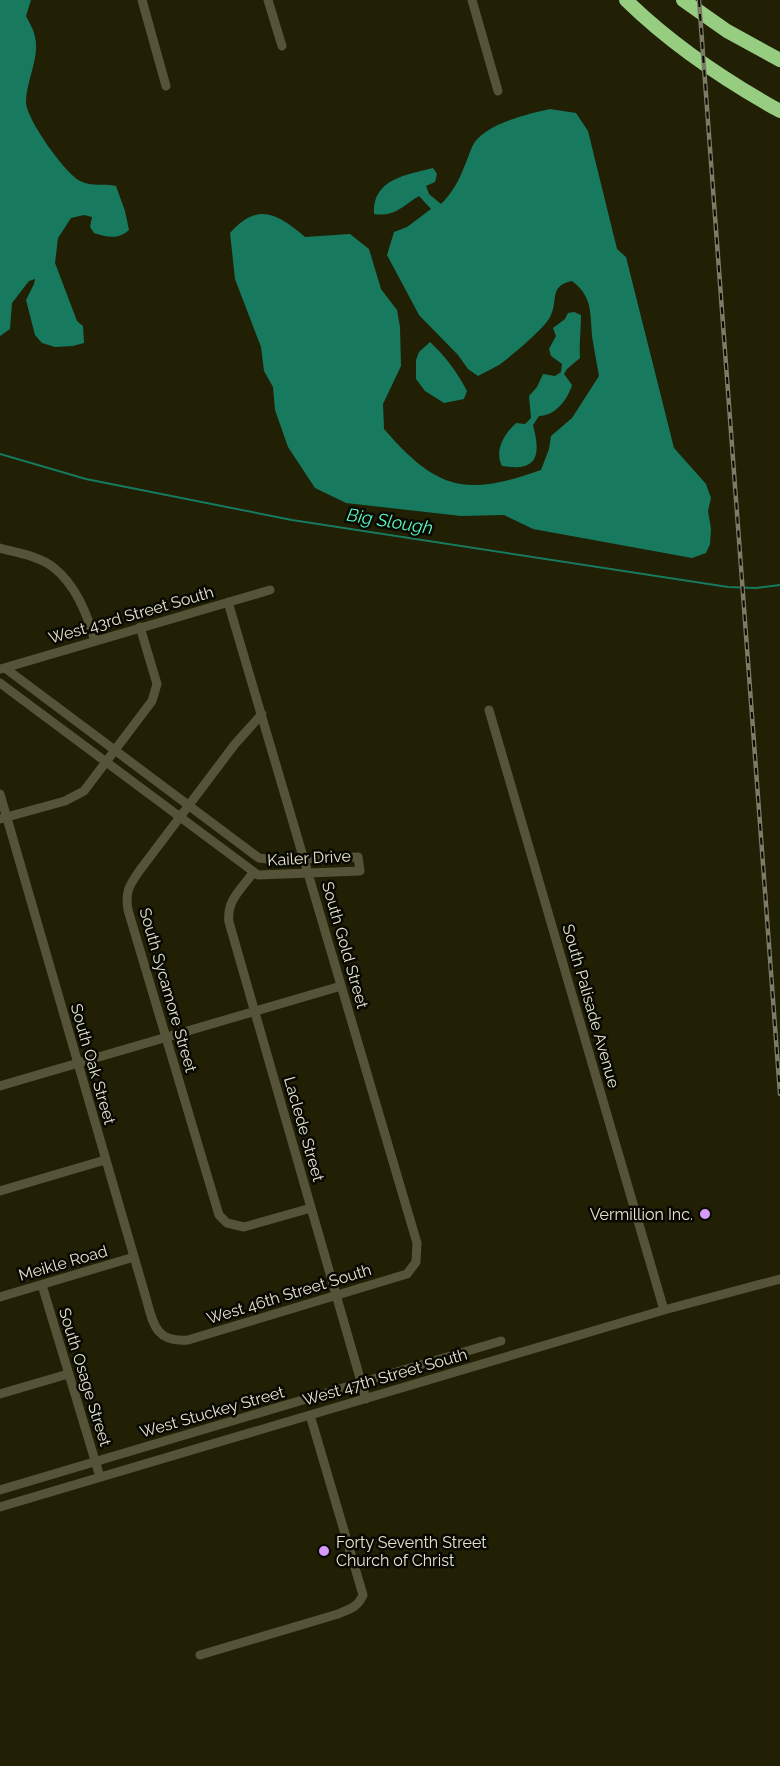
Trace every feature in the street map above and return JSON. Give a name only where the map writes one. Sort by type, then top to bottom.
[{"type":"highway","points":[[626,0],[652,25],[682,48],[731,82],[780,111]]},
{"type":"highway","points":[[683,0],[727,31],[780,60]]},
{"type":"street","points":[[142,0],[166,86]]},
{"type":"street","points":[[268,0],[282,46]]},
{"type":"street","points":[[472,0],[498,91]]},
{"type":"street","points":[[0,548],[34,558],[53,567],[64,578],[84,609],[95,641]]},
{"type":"street","name":"West 43rd Street South","points":[[2,669],[270,590]]},
{"type":"street","name":"South Gold Street","points":[[228,602],[418,1248],[416,1262]]},
{"type":"street","points":[[3,818],[74,798],[84,791],[152,700],[157,684],[140,627]]},
{"type":"street","name":"Kailer Drive","points":[[0,683],[254,873],[262,876],[360,871],[358,857],[274,860],[259,858],[2,669]]},
{"type":"street","name":"South Palisade Avenue","points":[[489,710],[664,1310]]},
{"type":"street","name":"South Sycamore Street","points":[[262,714],[235,744],[131,882],[126,896],[128,910],[219,1215],[227,1223],[244,1227],[311,1208]]},
{"type":"street","name":"South Oak Street","points":[[0,794],[3,818],[134,1257],[156,1328],[165,1337]]},
{"type":"street","name":"Laclede Street","points":[[254,873],[232,901],[228,917],[366,1399]]},
{"type":"street","points":[[0,1086],[341,986]]},
{"type":"street","points":[[0,1191],[105,1160]]},
{"type":"street","name":"Meikle Road","points":[[0,1297],[134,1257]]},
{"type":"street","name":"West 46th Street South","points":[[165,1337],[172,1340],[188,1340],[337,1296],[407,1274],[416,1262]]},
{"type":"street","name":"West 47th Street South","points":[[0,1507],[664,1310],[780,1279]]},
{"type":"street","name":"South Osage Street","points":[[42,1285],[100,1477]]},
{"type":"street","name":"West Stuckey Street","points":[[0,1491],[501,1341]]},
{"type":"street","points":[[0,1394],[68,1374]]},
{"type":"street","points":[[200,1655],[338,1614],[355,1607],[361,1600],[363,1595],[310,1415]]},
{"type":"shaded area","points":[[0,0],[31,0],[26,16],[34,34],[36,53],[26,102],[39,132],[65,168],[80,181],[116,186],[125,211],[129,230],[121,235],[108,236],[94,233],[90,227],[92,217],[84,215],[71,218],[58,238],[55,263],[77,321],[83,326],[84,343],[73,346],[55,347],[42,343],[35,335],[26,300],[35,279],[29,281],[12,303],[10,329],[0,336]]},
{"type":"shaded area","points":[[550,109],[576,113],[588,131],[617,249],[626,257],[674,448],[706,484],[711,498],[708,511],[711,529],[710,544],[706,553],[692,558],[533,529],[504,515],[461,516],[346,503],[315,488],[288,447],[275,410],[273,387],[264,371],[261,347],[235,279],[230,233],[240,223],[259,214],[276,217],[305,237],[350,234],[369,249],[381,289],[397,310],[400,327],[401,366],[383,404],[384,429],[420,465],[437,476],[472,485],[492,484],[541,470],[551,436],[572,418],[599,376],[590,308],[584,294],[572,281],[560,286],[555,295],[553,311],[547,322],[499,365],[478,376],[468,369],[458,355],[419,315],[387,255],[394,232],[407,227],[431,209],[419,196],[388,214],[374,214],[375,202],[385,186],[402,176],[433,168],[437,174],[435,182],[426,186],[429,194],[441,204],[456,184],[472,147],[485,132],[506,121]]},
{"type":"shaded area","points":[[574,312],[581,315],[580,358],[564,374],[572,385],[570,390],[560,406],[550,413],[539,416],[533,425],[537,445],[534,459],[530,464],[514,467],[502,466],[499,454],[504,437],[516,423],[525,424],[531,418],[529,396],[537,387],[543,374],[555,376],[561,372],[562,364],[551,356],[549,349],[556,336],[553,328],[565,319],[568,313]]},
{"type":"shaded area","points":[[430,342],[459,377],[467,391],[464,399],[444,403],[425,391],[416,379],[416,360],[419,352]]},
{"type":"waterway","name":"Big Slough","points":[[0,454],[86,479],[292,520],[728,587],[756,588],[780,585]]},
{"type":"railway","points":[[699,0],[780,1094]]},
{"type":"place","name":"Vermillion Inc.","points":[[705,1214]]},
{"type":"place","name":"Forty Seventh Street Church of Christ","points":[[324,1551]]}]
